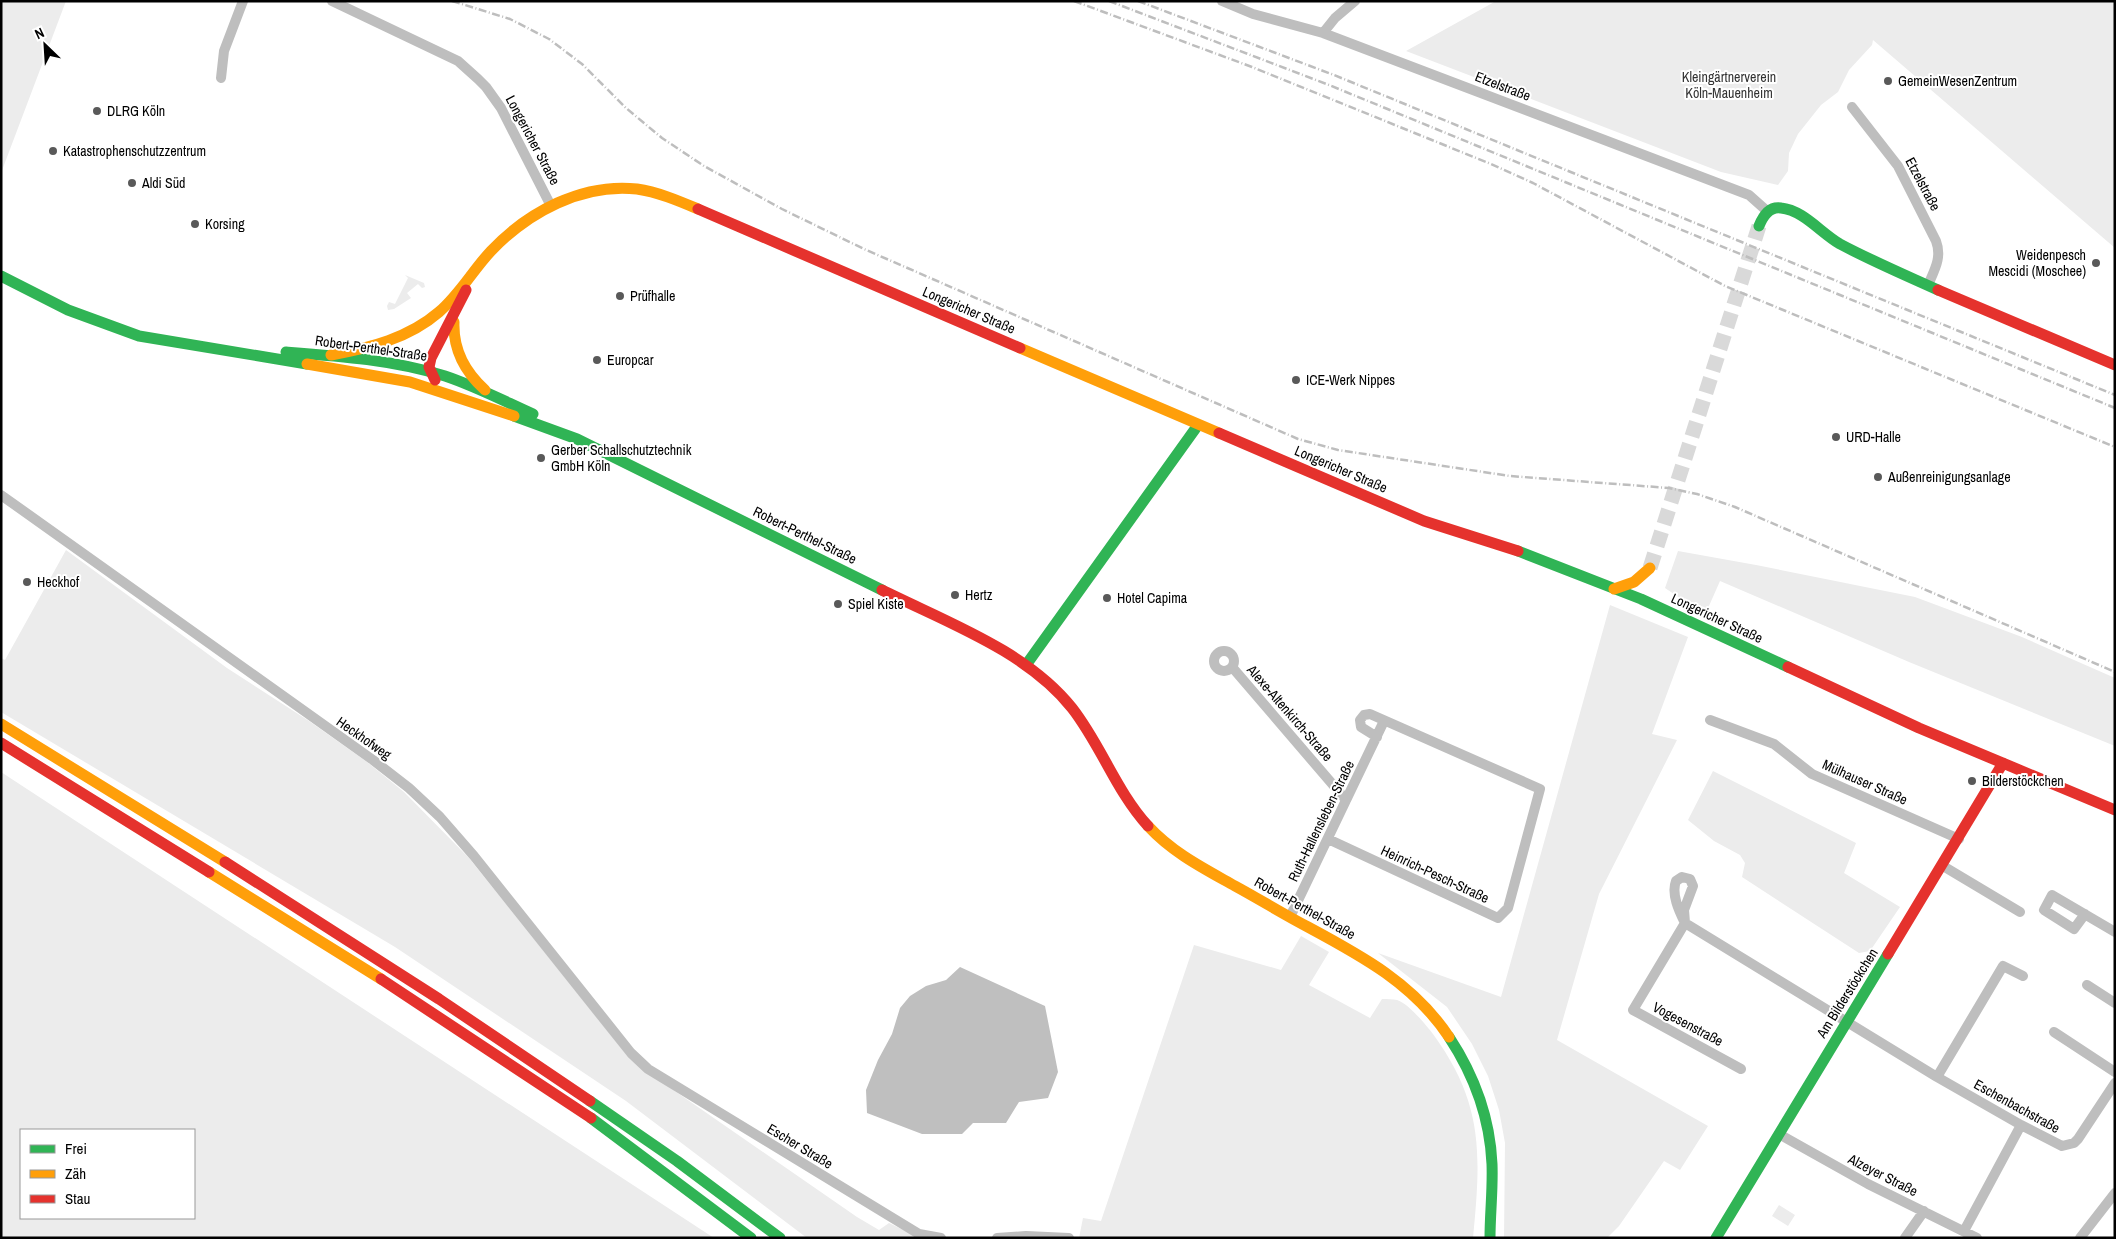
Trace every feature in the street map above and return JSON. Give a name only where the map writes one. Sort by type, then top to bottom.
[{"type":"main road","name":"Longericher Straße","points":[[331,355],[363,350],[400,336],[439,312],[476,271],[490,252],[509,233],[530,217],[551,206],[578,196],[606,189],[637,189],[676,200],[1424,521],[1514,549],[1641,599],[1898,718],[2115,810]]},
{"type":"main road","points":[[1759,226],[1767,211],[1778,207],[1793,212],[1833,240],[1928,285],[2115,365]]},
{"type":"main road","name":"Longericher Straße","points":[[431,372],[429,367],[431,358],[476,271]]},
{"type":"main road","name":"Robert-Perthel-Straße","points":[[1,276],[35,295],[104,326],[140,336],[410,382],[569,435]]},
{"type":"main road","name":"Longericher Straße","points":[[431,372],[454,322],[457,310]]},
{"type":"main road","name":"Longericher Straße","points":[[454,322],[456,343],[463,365],[490,394]]},
{"type":"main road","name":"Robert-Perthel-Straße","points":[[184,344],[331,355],[379,362],[431,372],[490,394],[542,418],[569,435],[995,646],[1026,665],[1059,692],[1072,707],[1101,750],[1133,808],[1161,838],[1190,862],[1390,974],[1424,1003],[1449,1034],[1468,1066],[1485,1115],[1492,1162],[1488,1238]]},
{"type":"main road","points":[[410,382],[424,379],[431,372],[438,386],[448,395]]},
{"type":"main road","points":[[1026,665],[1198,425]]},
{"type":"main road","points":[[1614,588],[1630,585],[1642,578],[1650,568],[1641,599]]},
{"type":"main road","points":[[1,724],[147,812],[382,960],[596,1104],[716,1188],[780,1238]]},
{"type":"main road","points":[[1,743],[376,976],[585,1114],[751,1238]]},
{"type":"main road","name":"Am Bilderstöckchen","points":[[1716,1238],[1943,866],[2003,763]]},
{"type":"street","points":[[221,78],[224,51],[243,1]]},
{"type":"street","name":"Longericher Straße","points":[[332,1],[458,61],[478,79],[501,108],[551,206]]},
{"type":"street","name":"Etzelstraße","points":[[1222,1],[1253,14],[1323,33],[1749,195],[1767,211]]},
{"type":"street","points":[[1323,33],[1335,18],[1355,1]]},
{"type":"street","name":"Etzelstraße","points":[[1852,107],[1898,166],[1936,241],[1939,259],[1928,285]]},
{"type":"street","name":"Heckhofweg","points":[[1,495],[373,760],[409,788],[440,817],[474,856],[631,1053],[648,1069]]},
{"type":"street","name":"Alexe-Altenkirch-Straße","points":[[1232,667],[1346,800]]},
{"type":"street","points":[[1377,737],[1363,730],[1360,720],[1364,715],[1370,714],[1384,721]]},
{"type":"street","name":"Mülhauser Straße","points":[[1710,720],[1774,744],[1812,774],[1958,839]]},
{"type":"street","name":"Ruth-Hallensleben-Straße","points":[[1290,917],[1384,721]]},
{"type":"street","name":"Heinrich-Pesch-Straße","points":[[1328,839],[1498,918],[1508,908],[1540,789],[1384,721]]},
{"type":"street","points":[[1943,866],[2020,912]]},
{"type":"street","points":[[2084,914],[2115,932]]},
{"type":"street","name":"Vogesenstraße","points":[[1741,1069],[1633,1010],[1686,923],[1847,1022]]},
{"type":"street","points":[[1937,1077],[2003,966],[2023,976]]},
{"type":"street","points":[[2086,985],[2115,1003]]},
{"type":"street","name":"Eschenbachstraße","points":[[1847,1022],[1937,1077],[2062,1146],[2074,1143],[2115,1083]]},
{"type":"street","points":[[2054,1032],[2115,1072]]},
{"type":"street","name":"Escher Straße","points":[[648,1069],[919,1234],[941,1238]]},
{"type":"street","points":[[1964,1231],[2021,1125]]},
{"type":"street","name":"Alzeyer Straße","points":[[1779,1134],[1868,1184],[1976,1238]]},
{"type":"street","points":[[2080,1238],[2115,1193]]},
{"type":"street","points":[[1905,1238],[1924,1211]]},
{"type":"street","points":[[997,1238],[1026,1236],[1068,1238]]},
{"type":"green space","points":[[1,1],[66,1],[1,173]]},
{"type":"green space","name":"Kleingärtnerverein Köln-Mauenheim","points":[[1496,1],[2115,1],[2115,248],[1873,40],[1872,45],[1849,70],[1838,92],[1821,105],[1798,134],[1789,153],[1788,171],[1778,185],[1721,172],[1406,51]]},
{"type":"green space","points":[[405,275],[424,283],[425,287],[422,288],[418,284],[407,293],[411,298],[394,309],[388,310],[389,302],[395,304],[408,278]]},
{"type":"green space","points":[[66,550],[227,668],[309,721],[367,762],[404,792],[469,858],[627,1055],[646,1071],[857,1217],[879,1230],[889,1223],[920,1238],[807,1238],[626,1101],[395,947],[1,712],[1,658],[5,660]]},
{"type":"green space","points":[[1678,551],[1915,597],[2022,637],[2115,678],[2115,746],[1909,662],[1720,581],[1705,615],[1665,588]]},
{"type":"green space","points":[[1610,605],[1688,637],[1652,734],[1677,740],[1599,894],[1557,1040],[1708,1126],[1680,1170],[1664,1161],[1619,1226],[1607,1238],[1504,1238],[1505,1143],[1499,1110],[1488,1076],[1472,1044],[1447,1007],[1378,953],[1501,997]]},
{"type":"green space","points":[[1713,771],[1856,843],[1844,873],[1900,907],[1870,951],[1859,953],[1742,877],[1745,863],[1740,855],[1714,841],[1688,820]]},
{"type":"green space","points":[[1,772],[714,1238],[1,1238]]},
{"type":"green space","points":[[1301,936],[1329,952],[1309,985],[1370,1018],[1382,999],[1401,1002],[1426,1025],[1450,1059],[1470,1107],[1475,1131],[1477,1181],[1473,1238],[1079,1238],[1083,1218],[1101,1221],[1194,945],[1281,970]]},
{"type":"green space","points":[[1779,1205],[1795,1215],[1788,1226],[1772,1216]]},
{"type":"shaded area","points":[[960,967],[1045,1006],[1058,1072],[1048,1098],[1019,1102],[1006,1123],[973,1123],[962,1134],[922,1134],[867,1113],[866,1090],[878,1060],[892,1034],[900,1008],[910,996],[926,986],[946,980]]},
{"type":"tunnel","points":[[1650,568],[1759,226]]},
{"type":"railway","points":[[452,1],[510,19],[549,39],[582,64],[626,108],[662,138],[704,166],[782,209],[864,249],[1298,439],[1338,450],[1510,476],[1669,488],[1697,494],[1735,507],[2115,672]]},
{"type":"railway","points":[[1074,1],[1252,67],[1491,164],[1533,183],[1725,286],[2115,447]]},
{"type":"railway","points":[[1109,1],[1329,85],[2115,408]]},
{"type":"railway","points":[[1138,1],[1334,75],[2115,395]]},
{"type":"traffic: fast","points":[[1759,226],[1770,210],[1777,208],[1789,210],[1804,217],[1840,244],[1938,290]]},
{"type":"traffic: fast","points":[[1,276],[68,310],[139,336],[307,364]]},
{"type":"traffic: fast","points":[[286,352],[366,360],[426,371],[467,384],[533,414]]},
{"type":"traffic: fast","points":[[514,416],[577,439],[882,590]]},
{"type":"traffic: fast","points":[[1026,665],[1198,425]]},
{"type":"traffic: fast","points":[[1518,551],[1641,599],[1788,667]]},
{"type":"traffic: fast","points":[[1716,1238],[1888,954]]},
{"type":"traffic: fast","points":[[1449,1037],[1473,1082],[1488,1131],[1492,1173],[1490,1238]]},
{"type":"traffic: fast","points":[[590,1101],[677,1161],[780,1238]]},
{"type":"traffic: fast","points":[[591,1118],[751,1238]]},
{"type":"traffic: slow","points":[[331,355],[388,341],[415,329],[427,321],[453,298],[484,258],[506,237],[522,224],[557,203],[576,196],[616,188],[645,190],[698,209]]},
{"type":"traffic: slow","points":[[454,322],[458,351],[466,368],[485,390]]},
{"type":"traffic: slow","points":[[1020,348],[1219,433]]},
{"type":"traffic: slow","points":[[307,364],[410,382],[514,416]]},
{"type":"traffic: slow","points":[[1614,589],[1634,582],[1650,568]]},
{"type":"traffic: slow","points":[[1,724],[225,862]]},
{"type":"traffic: slow","points":[[1148,826],[1168,844],[1211,873],[1348,949],[1386,973],[1420,1002],[1449,1037]]},
{"type":"traffic: slow","points":[[209,872],[381,979]]},
{"type":"traffic: jam","points":[[698,209],[1020,348]]},
{"type":"traffic: jam","points":[[435,380],[429,367],[431,358],[466,290]]},
{"type":"traffic: jam","points":[[1938,290],[2115,365]]},
{"type":"traffic: jam","points":[[1219,433],[1424,521],[1518,551]]},
{"type":"traffic: jam","points":[[882,590],[958,626],[1009,654],[1054,688],[1082,722],[1127,798],[1148,826]]},
{"type":"traffic: jam","points":[[1788,667],[1919,728],[2115,810]]},
{"type":"traffic: jam","points":[[1,743],[209,872]]},
{"type":"traffic: jam","points":[[1888,954],[2003,763]]},
{"type":"traffic: jam","points":[[225,862],[439,999],[590,1101]]},
{"type":"traffic: jam","points":[[381,979],[591,1118]]},
{"type":"place","name":"GemeinWesenZentrum","points":[[1888,81]]},
{"type":"place","name":"DLRG Köln","points":[[97,111]]},
{"type":"place","name":"Katastrophenschutzzentrum","points":[[53,151]]},
{"type":"place","name":"Aldi Süd","points":[[132,183]]},
{"type":"place","name":"Korsing","points":[[195,224]]},
{"type":"place","name":"Weidenpesch Mescidi (Moschee)","points":[[2096,263]]},
{"type":"place","name":"Prüfhalle","points":[[620,296]]},
{"type":"place","name":"Europcar","points":[[597,360]]},
{"type":"place","name":"ICE-Werk Nippes","points":[[1296,380]]},
{"type":"place","name":"URD-Halle","points":[[1836,437]]},
{"type":"place","name":"Gerber Schallschutztechnik GmbH Köln","points":[[541,458]]},
{"type":"place","name":"Außenreinigungsanlage","points":[[1878,477]]},
{"type":"place","name":"Heckhof","points":[[27,582]]},
{"type":"place","name":"Hertz","points":[[955,595]]},
{"type":"place","name":"Hotel Capima","points":[[1107,598]]},
{"type":"place","name":"Spiel Kiste","points":[[838,604]]},
{"type":"place","name":"Bilderstöckchen","points":[[1972,781]]}]
